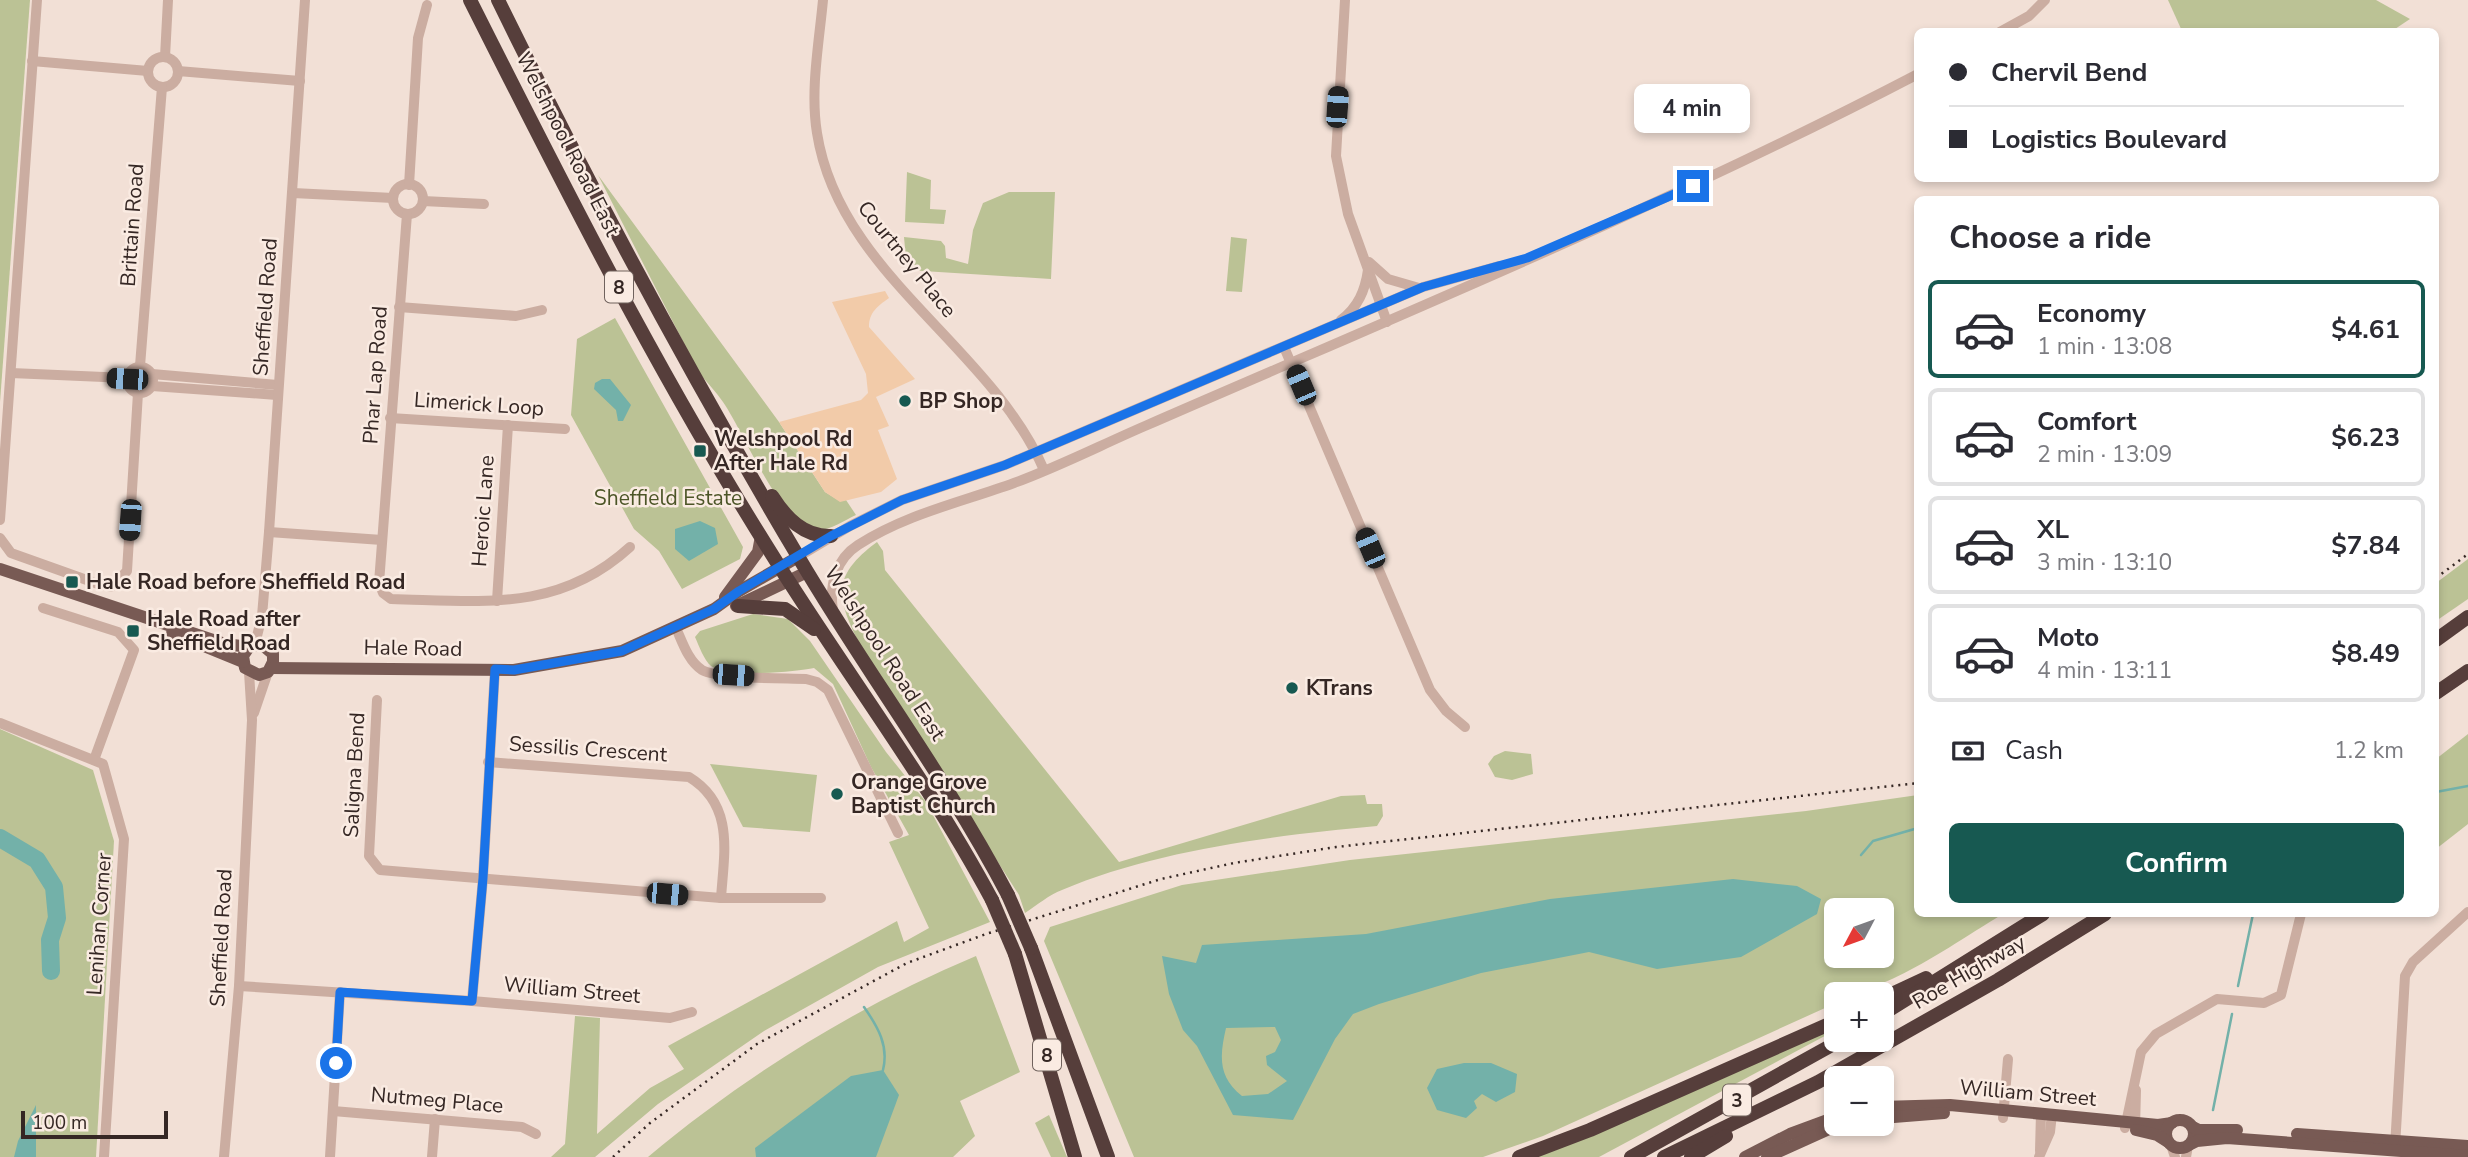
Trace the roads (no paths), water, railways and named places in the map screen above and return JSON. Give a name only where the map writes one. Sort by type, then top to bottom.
[{"type":"highway","name":"Welshpool Road East","points":[[470,0],[554,168],[761,536],[826,639],[921,779],[992,900],[1015,954],[1075,1157]]},
{"type":"highway","name":"Welshpool Road East","points":[[498,0],[578,163],[798,557],[942,778],[1008,895],[1031,948],[1108,1157]]},
{"type":"highway","name":"8","points":[[702,387],[721,404],[783,510],[810,535],[831,536]]},
{"type":"highway","points":[[738,606],[785,609],[826,639]]},
{"type":"highway","points":[[2439,638],[2468,617]]},
{"type":"highway","points":[[2439,691],[2468,671]]},
{"type":"highway","name":"Roe Highway","points":[[1894,1007],[2038,917]]},
{"type":"highway","name":"Roe Highway","points":[[1664,1157],[1818,1082],[1998,980],[2100,917]]},
{"type":"highway","points":[[1894,993],[1996,944]]},
{"type":"highway","points":[[1518,1157],[1590,1130],[1824,1026]]},
{"type":"highway","name":"3","points":[[1631,1157],[1824,1049]]},
{"type":"highway","points":[[1691,1157],[1818,1082]]},
{"type":"main road","points":[[718,606],[758,552],[761,536]]},
{"type":"main road","name":"Hale Road","points":[[132,615],[259,675],[269,670],[309,666],[514,670],[622,651],[718,606],[798,557]]},
{"type":"main road","name":"Hale Road","points":[[0,571],[225,644],[261,648],[309,666]]},
{"type":"main road","name":"Hale Road","points":[[718,606],[738,606],[807,572]]},
{"type":"main road","points":[[246,667],[261,648]]},
{"type":"main road","points":[[261,648],[269,670]]},
{"type":"main road","name":"William Street","points":[[1894,1107],[1950,1105],[2004,1114]]},
{"type":"main road","name":"William Street","points":[[1894,1117],[1950,1113],[2004,1114],[2130,1125],[2172,1123]]},
{"type":"main road","points":[[2466,1152],[2395,1146],[2193,1128],[2181,1120],[2172,1123],[2167,1130],[2171,1148],[2179,1149],[2188,1149],[2197,1141],[2227,1138],[2395,1146],[2442,1144],[2466,1152]]},
{"type":"main road","points":[[1745,1157],[1790,1134],[1824,1121]]},
{"type":"main road","name":"William Street","points":[[2130,1125],[2152,1133],[2171,1148]]},
{"type":"main road","points":[[2188,1149],[2194,1136],[2193,1128]]},
{"type":"main road","points":[[1767,1157],[1824,1131]]},
{"type":"street","points":[[0,520],[37,0]]},
{"type":"street","points":[[165,57],[168,0]]},
{"type":"street","name":"Sheffield Road","points":[[261,648],[306,0]]},
{"type":"street","name":"Courtney Place","points":[[823,0],[815,93],[816,130],[829,183],[843,212],[864,243],[1003,401],[1036,451],[1044,470]]},
{"type":"street","points":[[1345,0],[1336,156],[1348,214],[1367,259],[1387,321]]},
{"type":"street","points":[[2007,28],[2029,16],[2045,0]]},
{"type":"street","points":[[409,185],[418,38],[427,5]]},
{"type":"street","points":[[165,57],[173,60],[178,71],[174,83],[162,87],[151,80],[148,71],[155,59],[165,57]]},
{"type":"street","points":[[33,61],[148,71]]},
{"type":"street","points":[[178,71],[300,81]]},
{"type":"street","points":[[834,614],[832,600],[835,575],[845,556],[866,540],[906,520],[1044,470],[1387,321],[1736,167],[1914,76]]},
{"type":"street","name":"Brittain Road","points":[[140,366],[162,87]]},
{"type":"street","points":[[409,185],[419,190],[423,201],[416,212],[407,214],[397,209],[393,198],[398,188],[409,185]]},
{"type":"street","points":[[293,193],[393,198]]},
{"type":"street","points":[[423,201],[484,204]]},
{"type":"street","name":"Phar Lap Road","points":[[407,214],[379,583],[383,593],[391,599],[497,601]]},
{"type":"street","points":[[798,557],[850,526],[926,490],[1005,465],[1421,288],[1527,258]]},
{"type":"street","points":[[1367,259],[1388,279],[1421,288]]},
{"type":"street","points":[[1329,327],[1357,304],[1365,289],[1367,259]]},
{"type":"street","points":[[400,307],[516,316],[542,310]]},
{"type":"street","points":[[1284,347],[1430,690],[1446,711],[1465,727]]},
{"type":"street","points":[[183,383],[152,374],[140,366],[131,370],[127,379],[129,388],[138,393],[146,392],[152,386],[183,383],[278,390]]},
{"type":"street","points":[[11,373],[127,379]]},
{"type":"street","points":[[152,374],[152,386]]},
{"type":"street","points":[[0,538],[10,553],[111,587],[121,580],[127,571],[138,393]]},
{"type":"street","name":"Limerick Loop","points":[[390,418],[565,429]]},
{"type":"street","name":"Heroic Lane","points":[[497,601],[508,425]]},
{"type":"street","points":[[270,532],[382,540]]},
{"type":"street","points":[[497,601],[517,601],[561,589],[606,566],[630,547]]},
{"type":"street","points":[[0,723],[94,760],[134,650],[118,632],[43,608]]},
{"type":"street","points":[[676,628],[690,658],[702,670],[717,674],[806,679],[817,682],[828,690],[898,833]]},
{"type":"street","name":"Sheffield Road","points":[[224,1157],[239,986],[252,720],[246,667]]},
{"type":"street","points":[[472,1001],[483,878],[495,669]]},
{"type":"street","name":"Sheffield Road","points":[[252,720],[269,670]]},
{"type":"street","name":"Saligna Bend","points":[[377,700],[371,862],[385,872],[483,878]]},
{"type":"street","name":"Lenihan Corner","points":[[94,760],[103,764],[124,839],[104,1157]]},
{"type":"street","name":"Sessilis Crescent","points":[[488,762],[689,777],[710,796],[724,821],[721,898]]},
{"type":"street","points":[[483,878],[721,898],[821,898]]},
{"type":"street","points":[[2395,1146],[2405,976],[2413,962],[2468,912]]},
{"type":"street","points":[[2130,1125],[2136,1079],[2147,1042],[2166,1027],[2217,999],[2264,1003],[2281,995],[2300,917]]},
{"type":"street","name":"William Street","points":[[239,986],[472,1001],[670,1018],[692,1012]]},
{"type":"street","points":[[330,1157],[340,992]]},
{"type":"street","points":[[2004,1114],[2008,1059]]},
{"type":"street","name":"Nutmeg Place","points":[[333,1111],[527,1127],[536,1134]]},
{"type":"street","points":[[2040,1156],[2046,1117]]},
{"type":"street","points":[[432,1157],[435,1119]]},
{"type":"water","points":[[610,379],[631,405],[623,421],[618,421],[616,410],[594,389],[595,383]]},
{"type":"water","points":[[700,521],[715,528],[718,544],[689,561],[675,549],[675,529]]},
{"type":"water","points":[[1733,879],[1797,886],[1821,899],[1817,914],[1741,957],[1657,969],[1589,952],[1481,973],[1353,1014],[1335,1039],[1293,1120],[1233,1115],[1197,1046],[1183,1030],[1169,994],[1162,956],[1196,963],[1202,945],[1366,934],[1550,899]],"holes":[[[1275,1027],[1281,1040],[1275,1052],[1266,1056],[1267,1065],[1287,1081],[1268,1094],[1242,1096],[1228,1081],[1222,1065],[1226,1028]]]},
{"type":"water","points":[[1464,1063],[1491,1063],[1517,1074],[1515,1092],[1496,1102],[1482,1094],[1474,1101],[1477,1108],[1466,1118],[1437,1110],[1427,1088],[1437,1069]]},
{"type":"water","points":[[883,1070],[899,1095],[876,1157],[756,1157],[755,1148],[851,1076]]},
{"type":"water","points":[[36,1105],[36,1157],[14,1157],[18,1141]]},
{"type":"waterway","points":[[2439,791],[2468,786]]},
{"type":"waterway","points":[[1861,855],[1873,841],[1914,829]]},
{"type":"waterway","points":[[0,838],[37,860],[54,887],[57,918],[50,940],[51,971]]},
{"type":"waterway","points":[[2238,986],[2252,917]]},
{"type":"waterway","points":[[864,1007],[881,1037],[885,1053],[883,1070]]},
{"type":"waterway","points":[[2213,1110],[2232,1014]]},
{"type":"railway","points":[[2439,576],[2468,554]]},
{"type":"railway","points":[[613,1157],[650,1123],[757,1044],[907,963],[986,934],[1161,879],[1234,863],[1336,847],[1914,783]]},
{"type":"place","name":"BP Shop","points":[[905,401]]},
{"type":"place","name":"Welshpool Rd After Hale Rd","points":[[700,451]]},
{"type":"place","name":"Hale Road before Sheffield Road","points":[[72,582]]},
{"type":"place","name":"Hale Road after Sheffield Road","points":[[133,631]]},
{"type":"place","name":"KTrans","points":[[1292,688]]},
{"type":"place","name":"Orange Grove Baptist Church","points":[[837,794]]},
{"type":"park label","name":"Sheffield Estate","points":[[668,498]]}]
